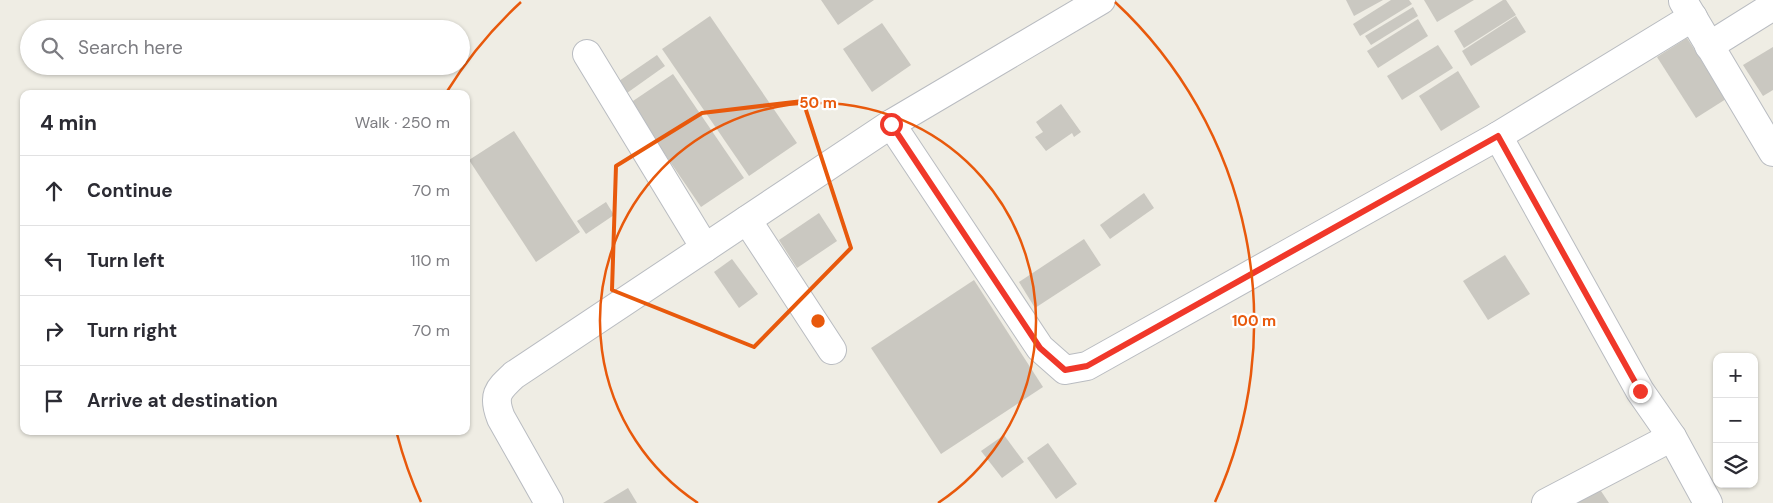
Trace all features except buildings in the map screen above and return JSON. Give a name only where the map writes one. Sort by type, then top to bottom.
[{"type":"street","points":[[549,503],[501,418],[496,405],[499,389],[514,375],[891,124],[1072,7],[1101,0]]},
{"type":"street","points":[[1709,46],[1773,6]]},
{"type":"street","points":[[891,124],[1040,348],[1065,370],[1087,366],[1498,136],[1688,8],[1773,152]]},
{"type":"street","points":[[587,54],[705,248]]},
{"type":"street","points":[[1498,136],[1640,391],[1672,437],[1708,503]]},
{"type":"street","points":[[747,220],[832,350]]},
{"type":"street","points":[[1546,503],[1672,437]]},
{"type":"highlighted area","points":[[803,101],[851,248],[754,347],[612,290],[616,166],[702,113]]},
{"type":"route","points":[[891,124],[1040,348],[1065,370],[1087,366],[1498,136],[1640,391]]}]
